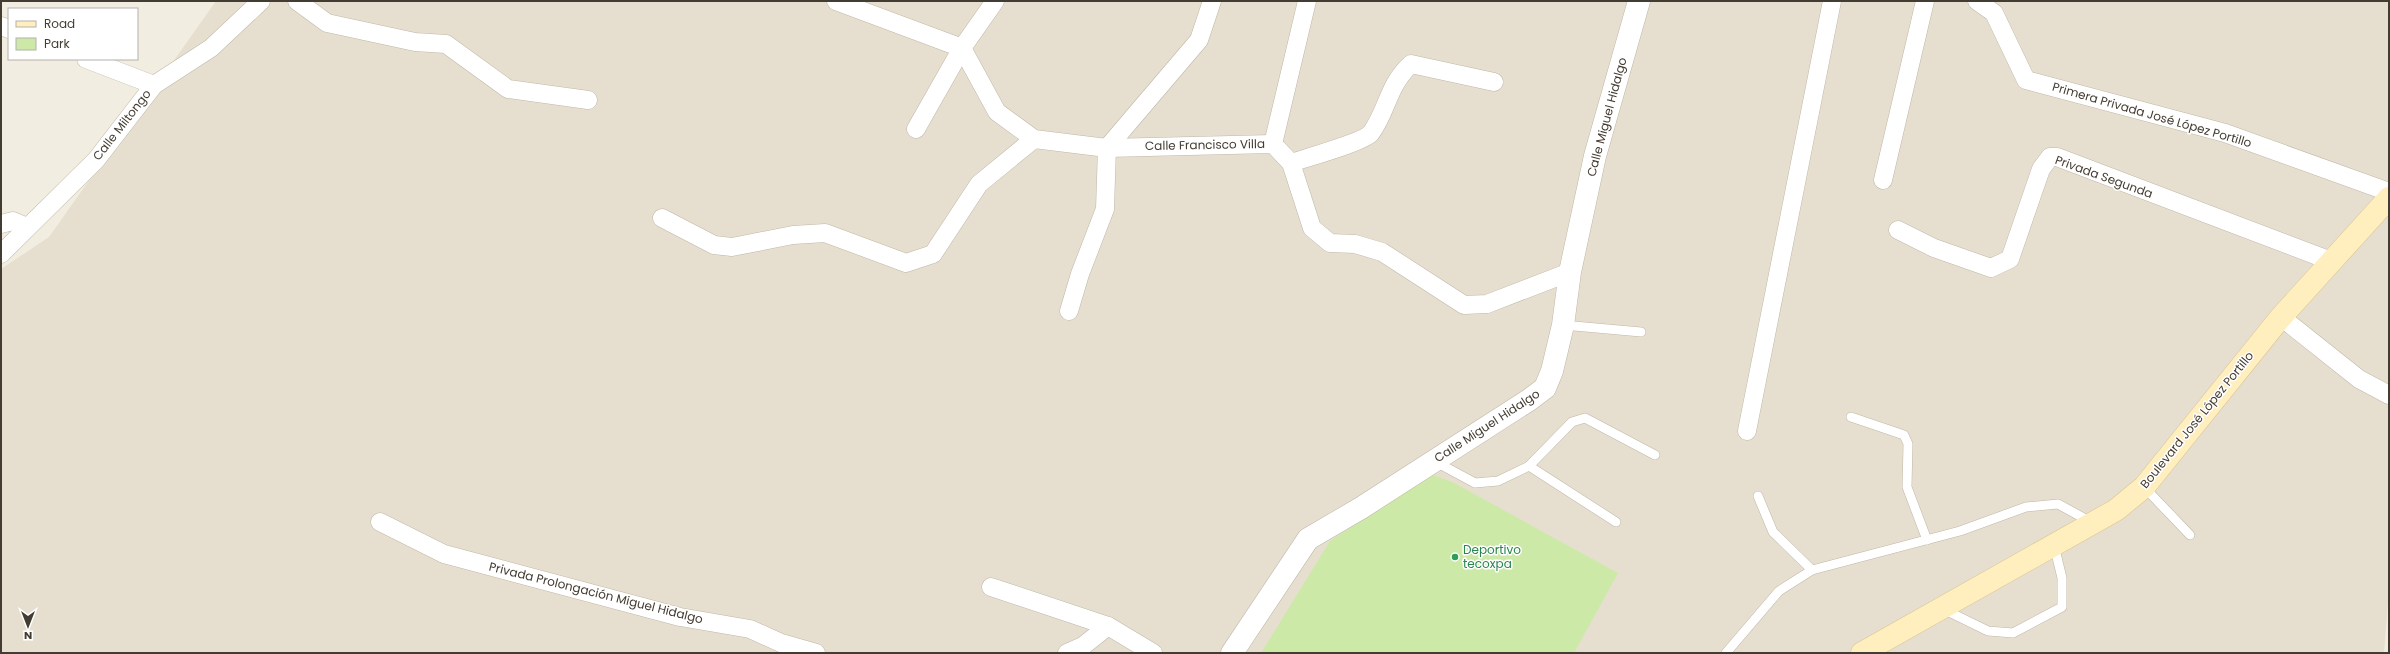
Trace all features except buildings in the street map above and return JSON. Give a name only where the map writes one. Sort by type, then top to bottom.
[{"type":"main road","name":"Boulevard José López Portillo","points":[[1862,653],[2116,510],[2144,487],[2281,317],[2389,198]]},
{"type":"street","name":"Calle Miltongo","points":[[1,254],[10,221],[96,160],[154,85],[211,48],[261,1]]},
{"type":"street","points":[[297,1],[327,23],[415,42],[446,44],[508,89],[588,100]]},
{"type":"street","points":[[836,1],[962,48]]},
{"type":"street","points":[[916,129],[962,48],[994,1]]},
{"type":"street","points":[[1069,311],[1080,274],[1105,208],[1107,148],[1199,40],[1212,1]]},
{"type":"street","points":[[1273,144],[1307,1]]},
{"type":"street","name":"Calle Miguel Hidalgo","points":[[1232,653],[1308,539],[1361,508],[1530,400],[1545,388],[1552,371],[1563,325],[1570,272],[1595,156],[1639,1]]},
{"type":"street","points":[[1747,431],[1832,1]]},
{"type":"street","points":[[1883,180],[1925,1]]},
{"type":"street","name":"Primera Privada José López Portillo","points":[[1977,1],[1994,13],[2026,80],[2224,133],[2389,192]]},
{"type":"street","name":"Calle Francisco Villa","points":[[962,48],[997,112],[1034,139],[1107,148],[1243,143],[1273,144],[1291,163],[1312,228],[1330,243],[1355,244],[1382,252],[1464,305],[1487,304],[1570,272]]},
{"type":"street","points":[[89,60],[154,85]]},
{"type":"street","points":[[1291,163],[1359,140],[1371,134],[1398,76],[1411,64],[1494,82]]},
{"type":"street","points":[[662,218],[714,245],[732,247],[793,234],[825,233],[906,263],[933,254],[978,184],[1034,139]]},
{"type":"street","name":"Privada Segunda","points":[[1898,230],[1934,248],[1991,268],[2010,259],[2041,169],[2050,157],[2057,157],[2331,261]]},
{"type":"street","points":[[2281,317],[2358,379],[2389,394]]},
{"type":"street","name":"Privada Prolongación Miguel Hidalgo","points":[[380,522],[444,554],[680,617],[750,629],[782,643],[816,653]]},
{"type":"street","points":[[991,587],[1108,626],[1153,653]]},
{"type":"street","points":[[1067,653],[1083,646],[1108,626]]},
{"type":"lane","points":[[1563,325],[1641,332]]},
{"type":"lane","points":[[1851,417],[1904,435],[1908,444],[1907,487],[1927,540]]},
{"type":"lane","points":[[1434,460],[1475,483],[1498,481],[1529,466],[1572,422],[1585,418],[1655,454]]},
{"type":"lane","points":[[1529,466],[1616,522]]},
{"type":"lane","points":[[2144,487],[2190,535]]},
{"type":"lane","points":[[1758,496],[1773,532],[1812,570]]},
{"type":"lane","points":[[1726,653],[1779,591],[1812,570],[1960,531],[2032,506],[2058,504],[2093,523]]},
{"type":"lane","points":[[1942,608],[1988,631],[2013,633],[2062,607],[2062,578],[2054,545]]},
{"type":"shaded area","points":[[216,1],[2389,1],[2389,590],[2384,653],[1,653],[1,269],[49,237]]},
{"type":"green space","name":"Deportivo tecoxpa","points":[[1431,474],[1454,483],[1618,573],[1574,653],[1261,653],[1330,541]]},
{"type":"place","name":"Deportivo tecoxpa","points":[[1455,557]]}]
